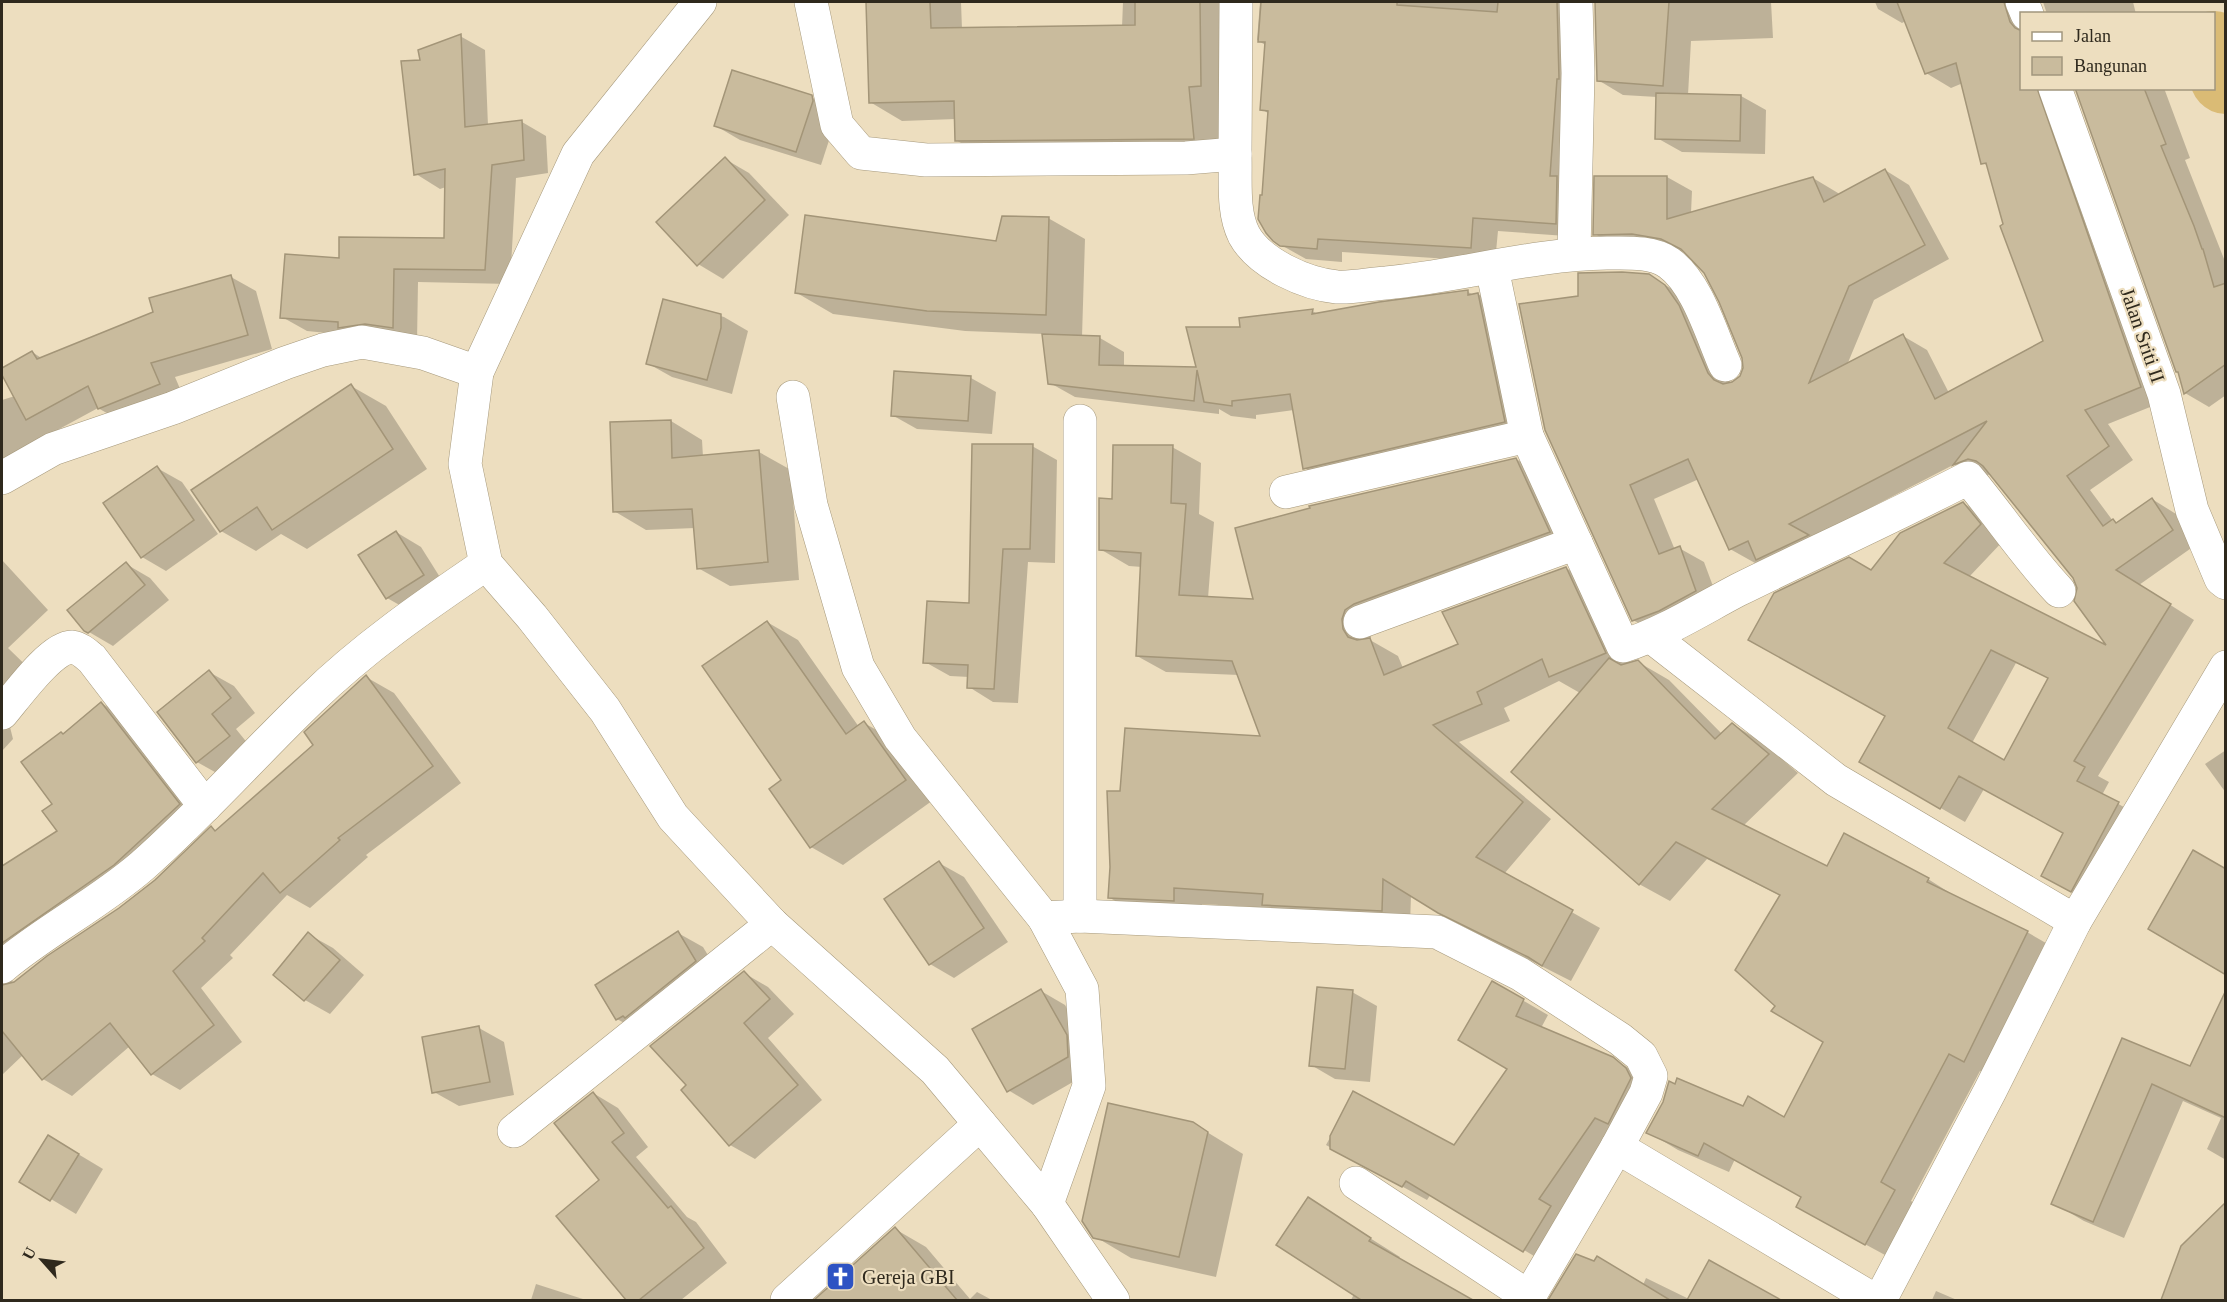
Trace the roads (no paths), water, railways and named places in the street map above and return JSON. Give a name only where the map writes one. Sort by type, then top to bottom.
[{"type":"street","points":[[700,2],[578,154],[477,372],[465,464],[486,564],[532,617],[605,710],[673,817],[772,924],[935,1070],[1047,1204],[1113,1300]]},
{"type":"street","points":[[811,2],[837,125],[861,153],[926,160],[1186,158],[1235,154]]},
{"type":"street","points":[[1236,2],[1237,207],[1244,235],[1261,254],[1311,283],[1338,287],[1413,280],[1574,254],[1630,253],[1652,256],[1667,261],[1681,273],[1691,287],[1725,365]]},
{"type":"street","points":[[1574,254],[1578,73],[1576,2]]},
{"type":"street","name":"Jalan Sriti II","points":[[2056,90],[2164,394],[2192,510],[2221,579],[2226,583]]},
{"type":"street","points":[[1492,268],[1527,436],[1623,646],[1652,637],[1737,591],[1909,509],[1968,478],[1995,509],[2042,573],[2059,591]]},
{"type":"street","points":[[2,478],[53,449],[172,408],[285,363],[333,348],[362,342],[423,353],[477,372]]},
{"type":"street","points":[[793,397],[811,506],[858,667],[900,738],[1044,918],[1082,989],[1089,1086],[1047,1204]]},
{"type":"street","points":[[1080,421],[1080,916]]},
{"type":"street","points":[[1286,492],[1527,436]]},
{"type":"street","points":[[1359,622],[1576,543]]},
{"type":"street","points":[[2,967],[18,953],[121,884],[205,806],[311,699],[399,623],[486,564]]},
{"type":"street","points":[[1652,637],[1836,780],[2075,921]]},
{"type":"street","points":[[2,712],[50,658],[62,650],[73,647],[92,659],[205,806]]},
{"type":"street","points":[[1880,1300],[1990,1091],[2075,921],[2226,668]]},
{"type":"street","points":[[1044,918],[1080,916],[1437,932],[1520,974],[1620,1039],[1641,1056],[1651,1076],[1646,1093],[1617,1147],[1528,1299],[1356,1183]]},
{"type":"street","points":[[514,1131],[772,924]]},
{"type":"street","points":[[787,1300],[980,1124]]},
{"type":"street","points":[[1617,1147],[1874,1300]]},
{"type":"waterway","points":[[2215,50],[2226,78]]},
{"type":"place","name":"Gereja GBI","points":[[841,1277]]}]
